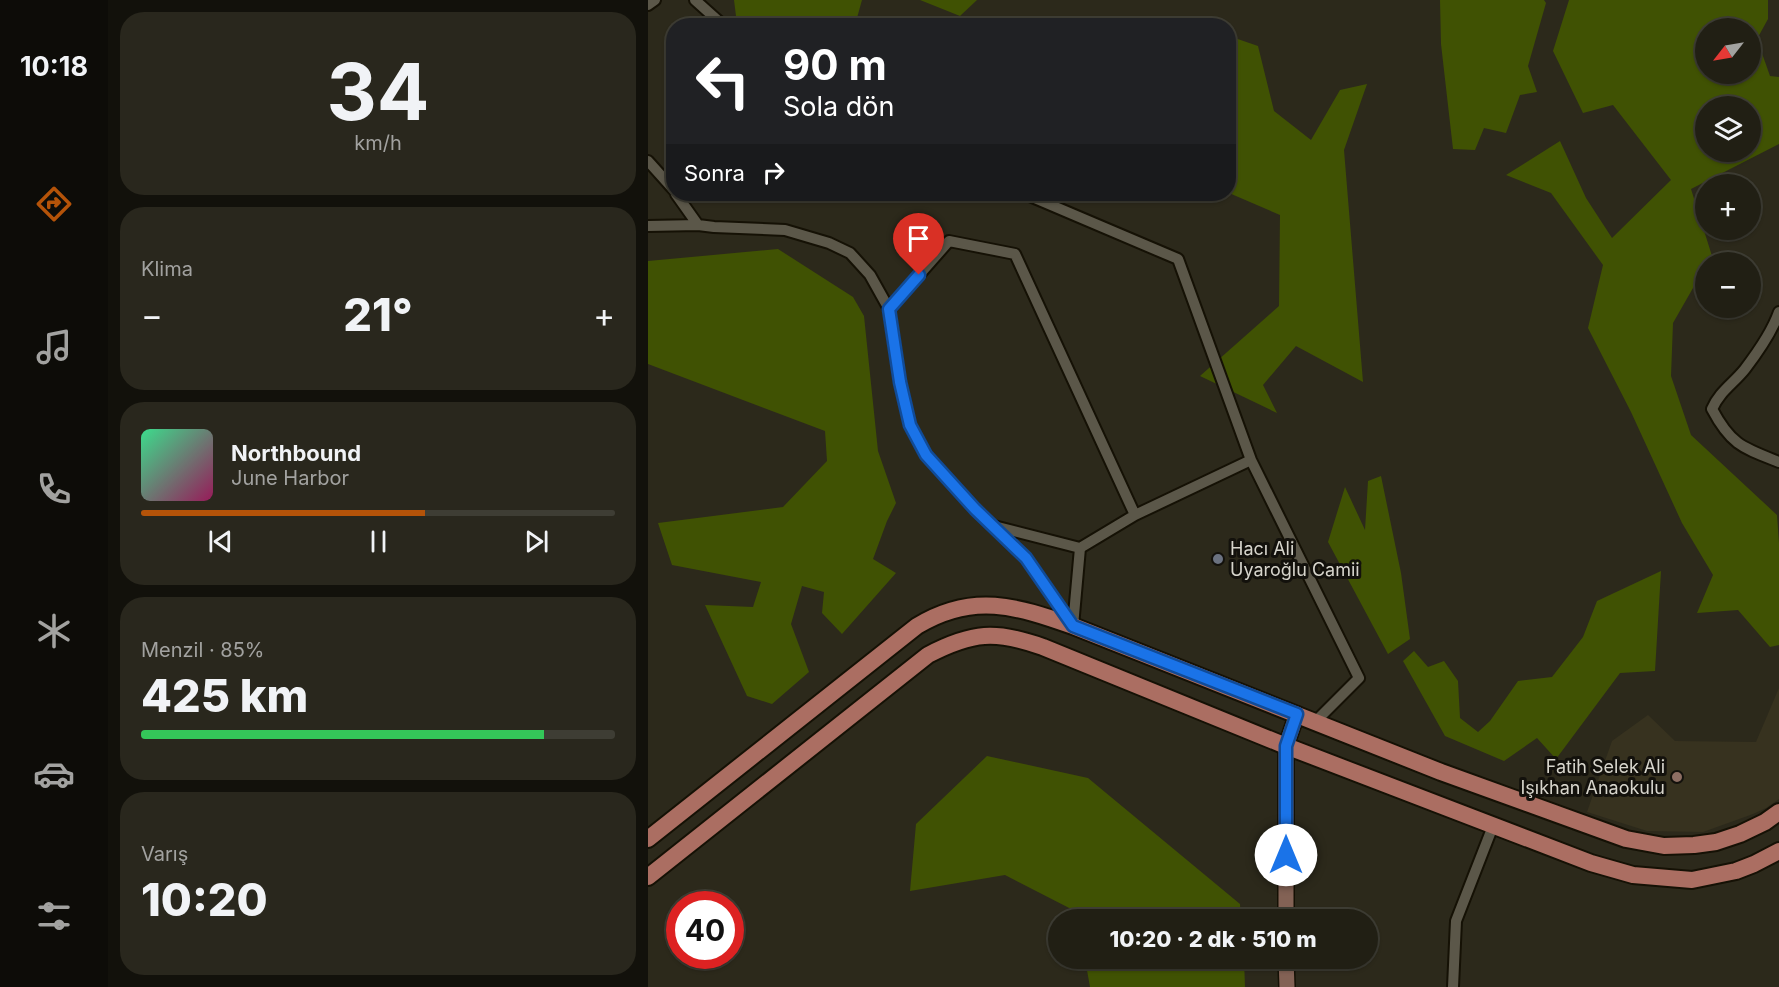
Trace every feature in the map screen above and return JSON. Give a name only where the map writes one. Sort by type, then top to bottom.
[{"type":"main road","points":[[648,838],[916,626],[933,616],[971,605],[990,605],[1032,612],[1073,626],[1441,772],[1626,839],[1664,846],[1716,842],[1749,830],[1779,812]]},
{"type":"main road","points":[[648,877],[928,655],[974,637],[997,634],[1032,643],[1286,746],[1493,826],[1591,863],[1633,875],[1670,879],[1717,876],[1754,864],[1779,851]]},
{"type":"street","points":[[648,5],[655,0]]},
{"type":"street","points":[[694,0],[715,18]]},
{"type":"street","points":[[648,161],[666,182]]},
{"type":"street","points":[[681,201],[698,225]]},
{"type":"street","points":[[1041,201],[1178,259],[1251,460],[1359,678],[1316,721]]},
{"type":"street","points":[[648,226],[698,225],[714,228],[785,231],[829,243],[850,253],[870,274],[889,309],[900,382],[910,425],[926,455],[992,526],[1026,558],[1073,626]]},
{"type":"street","points":[[889,309],[949,241],[1015,254],[1135,515]]},
{"type":"street","points":[[1779,312],[1775,324],[1744,369],[1716,399],[1712,409],[1720,425],[1735,442],[1779,462]]},
{"type":"street","points":[[992,526],[1080,548],[1135,515],[1251,460]]},
{"type":"street","points":[[1073,626],[1080,548]]},
{"type":"street","points":[[1286,909],[1286,746],[1297,714]]},
{"type":"street","points":[[1453,987],[1456,921],[1493,826]]},
{"type":"street","points":[[1286,969],[1287,987]]},
{"type":"shaded area","name":"Fatih Selek Ali Işıkhan Anaokulu","points":[[1779,688],[1779,799],[1766,808],[1703,832],[1647,831],[1587,812],[1612,741],[1648,715],[1675,741],[1756,742]]},
{"type":"green space","points":[[734,0],[862,0],[857,18],[736,18]]},
{"type":"green space","points":[[920,0],[977,0],[960,16]]},
{"type":"green space","points":[[1440,0],[1544,0],[1546,3],[1528,66],[1537,92],[1520,95],[1506,133],[1484,128],[1475,150],[1453,149],[1441,44]]},
{"type":"green space","points":[[1569,0],[1768,0],[1768,19],[1761,32],[1761,18],[1695,18],[1695,84],[1761,84],[1761,50],[1770,76],[1779,77],[1779,144],[1761,153],[1761,96],[1695,96],[1695,162],[1744,162],[1720,174],[1695,174],[1695,187],[1691,189],[1695,202],[1695,240],[1707,240],[1711,252],[1695,252],[1695,284],[1673,323],[1671,376],[1691,435],[1777,515],[1779,645],[1770,647],[1738,610],[1697,613],[1713,575],[1682,523],[1631,412],[1588,328],[1603,265],[1551,193],[1506,175],[1560,141],[1586,198],[1612,238],[1671,180],[1613,105],[1583,113],[1553,51]]},
{"type":"green space","points":[[1236,38],[1258,46],[1274,111],[1311,140],[1340,90],[1367,84],[1344,150],[1363,382],[1296,346],[1263,385],[1277,413],[1200,376],[1279,306],[1280,215],[1236,196]]},
{"type":"green space","points":[[778,249],[853,297],[864,316],[878,451],[896,503],[873,559],[896,573],[842,634],[822,613],[824,592],[802,586],[791,624],[809,672],[772,704],[747,696],[705,605],[753,607],[761,582],[672,565],[658,523],[783,507],[827,461],[825,431],[648,364],[648,261]]},
{"type":"green space","points":[[1381,476],[1401,573],[1410,639],[1388,654],[1328,542],[1345,487],[1365,530],[1368,481]]},
{"type":"green space","points":[[1661,571],[1655,671],[1620,673],[1556,759],[1537,738],[1504,761],[1445,736],[1403,661],[1414,651],[1428,667],[1444,661],[1458,681],[1460,718],[1478,732],[1490,721],[1518,681],[1552,677],[1583,637],[1597,601]]},
{"type":"green space","points":[[987,756],[1088,778],[1240,904],[1240,909],[1071,909],[1005,875],[910,891],[916,824]]},
{"type":"green space","points":[[1087,969],[1244,969],[1245,987],[1090,987]]},
{"type":"place","name":"Hacı Ali Uyaroğlu Camii","points":[[1218,559]]},
{"type":"place","name":"Fatih Selek Ali Işıkhan Anaokulu","points":[[1677,777]]},
{"type":"route","points":[[919,275],[889,309],[900,382],[910,425],[926,455],[975,509],[1026,558],[1073,626],[1297,714],[1286,746],[1286,855]]}]
